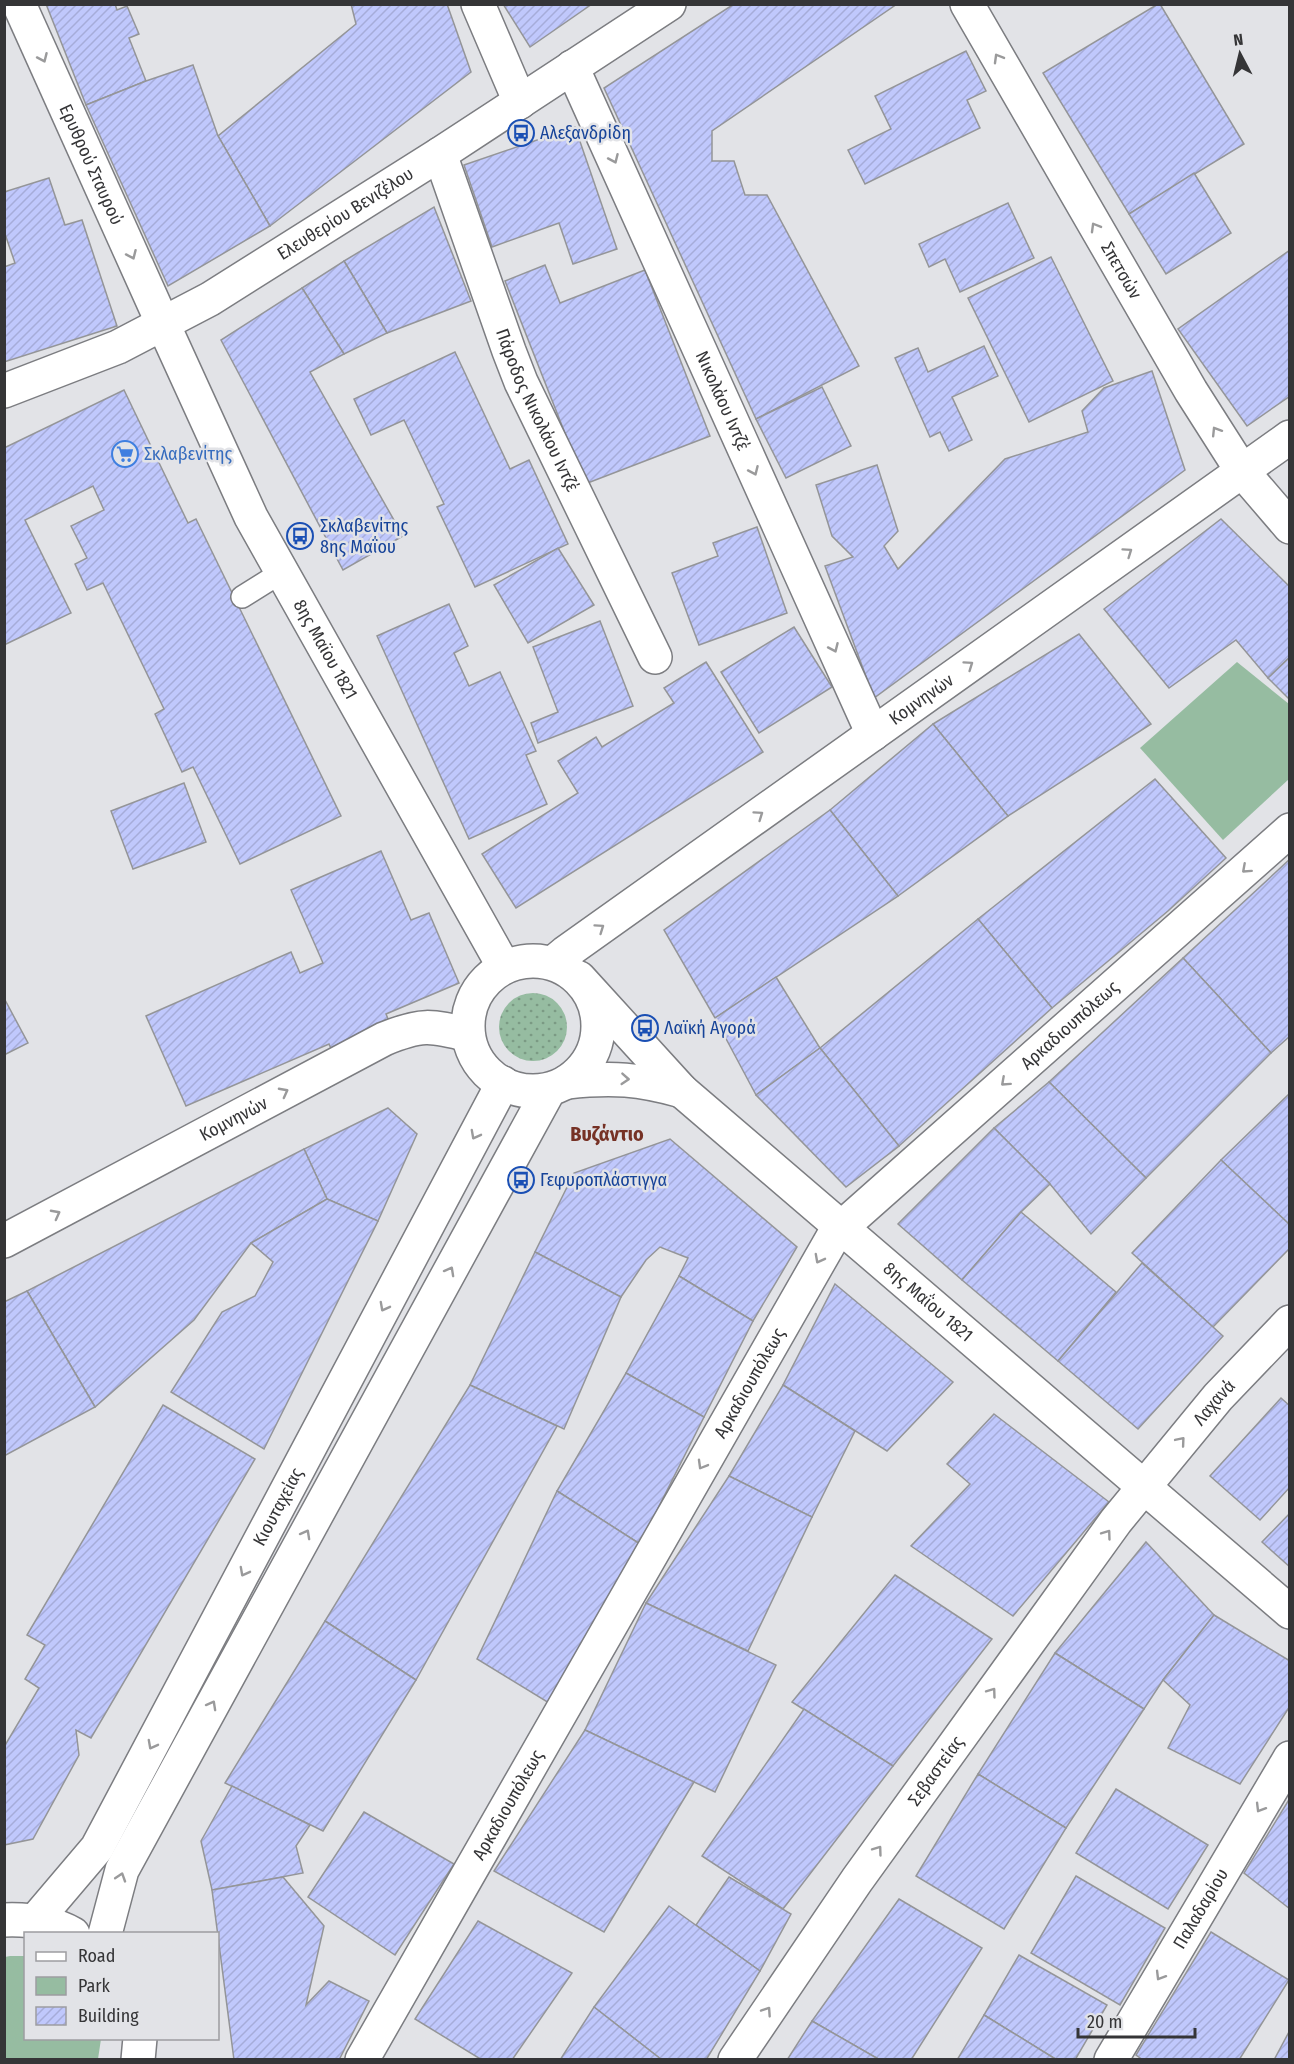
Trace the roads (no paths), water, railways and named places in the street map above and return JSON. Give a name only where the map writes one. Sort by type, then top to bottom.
[{"type":"street","name":"Ερυθρού Σταυρού","points":[[19,4],[163,324]]},
{"type":"street","points":[[478,4],[520,102]]},
{"type":"street","name":"Ελευθερίου Βενιζέλου","points":[[4,391],[118,346],[210,299],[440,154],[669,4]]},
{"type":"street","name":"Σπετσών","points":[[967,4],[1168,354],[1218,435],[1242,471],[1290,527]]},
{"type":"street","name":"Νικολάου Ιντζέ","points":[[572,67],[873,734]]},
{"type":"street","name":"Πάροδος Νικολάου Ιντζέ","points":[[440,154],[521,382],[655,657]]},
{"type":"street","name":"8ης Μαϊου 1821","points":[[163,324],[251,517],[504,967]]},
{"type":"street","name":"Κομνηνών","points":[[566,971],[565,953],[1290,437]]},
{"type":"street","name":"Αρκαδιουπόλεως","points":[[362,2060],[825,1249],[842,1227],[1290,830]]},
{"type":"street","points":[[566,971],[523,961],[504,967],[488,978],[476,994],[469,1014],[468,1035],[480,1064],[494,1078],[503,1083],[533,1092],[596,1079],[645,1081],[682,1091]]},
{"type":"street","name":"Κιουταχείας","points":[[106,1932],[123,1870],[558,1086],[589,1061],[599,1033],[595,1003],[586,986],[566,971]]},
{"type":"street","name":"8ης Μαΐου 1821","points":[[566,971],[682,1091],[1290,1612]]},
{"type":"street","name":"Κομνηνών","points":[[4,1241],[384,1040],[411,1030],[431,1026],[468,1035]]},
{"type":"street","name":"Κιουταχείας","points":[[20,1920],[97,1848],[503,1083]]},
{"type":"street","name":"Λαχανά","points":[[1143,1486],[1218,1397],[1290,1322]]},
{"type":"street","name":"Σεβαστείας","points":[[735,2060],[863,1870],[1143,1486]]},
{"type":"street","name":"Παλαδαρίου","points":[[1111,2060],[1290,1758]]},
{"type":"street","points":[[20,1920],[53,1925],[69,1932]]},
{"type":"street","points":[[138,2060],[140,2040]]},
{"type":"lane","points":[[242,597],[282,572]]},
{"type":"place","name":"Αλεξανδρίδη","points":[[521,133]]},
{"type":"place","name":"Σκλαβενίτης","points":[[125,454]]},
{"type":"place","name":"Σκλαβενίτης 8ης Μαΐου","points":[[300,536]]},
{"type":"place","name":"Λαϊκή Αγορά","points":[[645,1028]]},
{"type":"place","name":"Γεφυροπλάστιγγα","points":[[521,1180]]},
{"type":"district","name":"Βυζάντιο","points":[[607,1134]]}]
